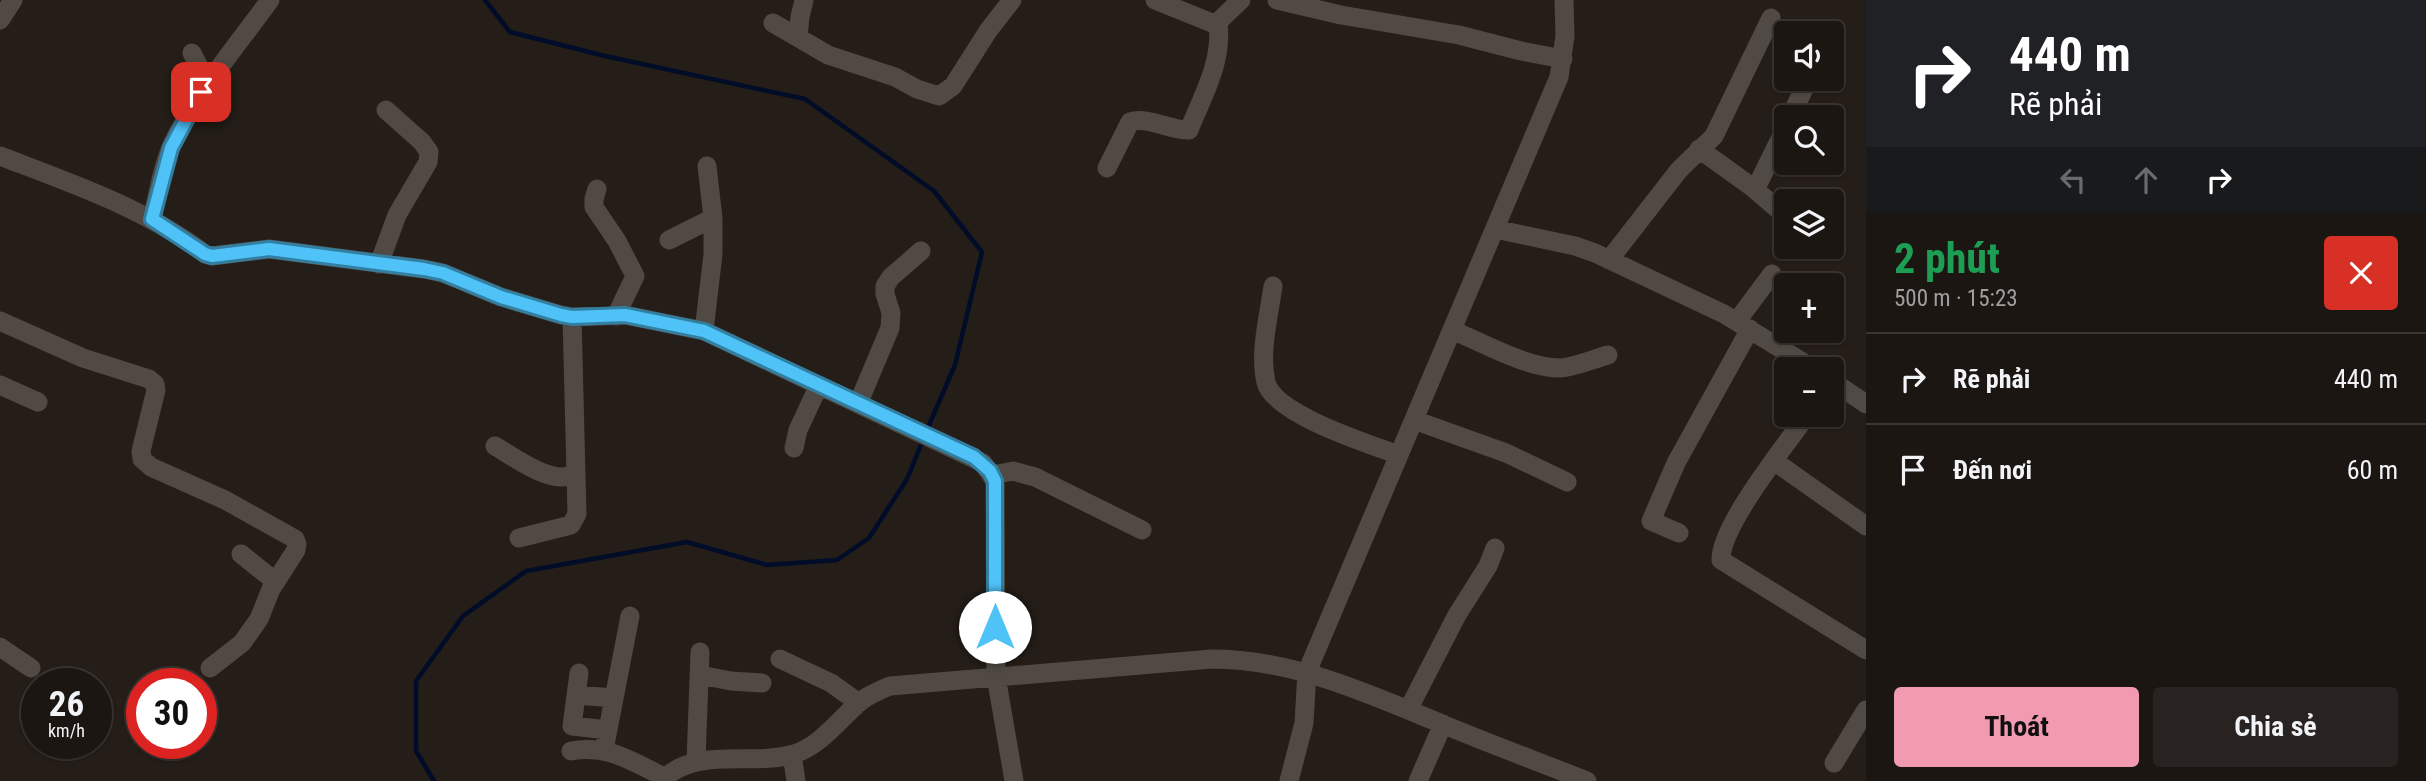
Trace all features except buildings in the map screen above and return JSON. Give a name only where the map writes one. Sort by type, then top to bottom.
[{"type":"street","points":[[0,20],[13,0]]},
{"type":"street","points":[[152,219],[171,148],[208,84],[270,0]]},
{"type":"street","points":[[798,37],[804,0]]},
{"type":"street","points":[[772,23],[828,55],[895,77],[917,89],[939,96],[953,86],[988,31],[1012,0]]},
{"type":"street","points":[[1155,0],[1205,22],[1218,22],[1241,0]]},
{"type":"street","points":[[1277,0],[1341,15],[1459,35],[1563,59]]},
{"type":"street","points":[[1289,781],[1304,723],[1307,672],[1559,77],[1565,36],[1564,0]]},
{"type":"street","points":[[1609,260],[1673,178],[1714,136],[1771,18]]},
{"type":"street","points":[[1107,168],[1130,122],[1144,121],[1188,131],[1216,61],[1220,38],[1218,22]]},
{"type":"street","points":[[192,53],[208,84]]},
{"type":"street","points":[[379,264],[397,215],[428,162],[429,152],[422,142],[386,110]]},
{"type":"street","points":[[1699,149],[1774,206]]},
{"type":"street","points":[[1755,190],[1774,151]]},
{"type":"street","points":[[0,156],[152,219],[212,256],[269,249],[443,273],[501,297],[572,317],[625,315],[704,331],[983,463],[995,481],[996,676],[1014,781]]},
{"type":"street","points":[[704,331],[713,254],[713,218],[707,166]]},
{"type":"street","points":[[597,189],[594,207],[617,241],[635,276],[616,316]]},
{"type":"street","points":[[669,240],[713,218]]},
{"type":"street","points":[[1495,229],[1575,247],[1609,260],[1744,325],[1795,357]]},
{"type":"street","points":[[858,404],[891,321],[885,286],[891,277],[922,251]]},
{"type":"street","points":[[1679,533],[1651,521],[1676,463],[1772,274]]},
{"type":"street","points":[[1273,286],[1264,352],[1265,381],[1269,391],[1297,414],[1399,455]]},
{"type":"street","points":[[519,538],[571,525],[577,514],[572,317]]},
{"type":"street","points":[[0,321],[83,358],[149,379],[155,384],[154,400],[141,451],[142,459],[151,467],[225,500],[295,539],[296,550],[276,582],[259,619],[242,643],[210,668]]},
{"type":"street","points":[[1452,330],[1519,358],[1562,368],[1608,355]]},
{"type":"street","points":[[0,385],[38,402]]},
{"type":"street","points":[[794,447],[798,430],[819,385]]},
{"type":"street","points":[[1844,389],[1866,404]]},
{"type":"street","points":[[1414,420],[1506,453],[1567,482]]},
{"type":"street","points":[[1798,427],[1749,495],[1726,538],[1721,560],[1866,650]]},
{"type":"street","points":[[495,446],[552,477],[563,479],[576,472]]},
{"type":"street","points":[[1774,461],[1866,526]]},
{"type":"street","points":[[993,475],[1013,471],[1035,477],[1142,530]]},
{"type":"street","points":[[1408,710],[1457,615],[1488,566],[1495,548]]},
{"type":"street","points":[[241,554],[276,582]]},
{"type":"street","points":[[606,740],[631,616]]},
{"type":"street","points":[[0,648],[31,668]]},
{"type":"street","points":[[696,761],[700,652]]},
{"type":"street","points":[[780,659],[831,683],[859,703]]},
{"type":"street","points":[[579,673],[572,726],[606,740],[662,779],[685,764],[696,761],[792,755],[811,747],[859,703],[890,686],[1212,659],[1244,659],[1307,672],[1587,781]]},
{"type":"street","points":[[700,675],[762,683]]},
{"type":"street","points":[[576,695],[614,698]]},
{"type":"street","points":[[1834,763],[1866,710]]},
{"type":"street","points":[[1418,781],[1443,724]]},
{"type":"street","points":[[572,751],[606,740]]},
{"type":"street","points":[[792,755],[796,781]]},
{"type":"waterway","points":[[485,0],[510,32],[605,56],[805,99],[934,191],[982,252],[955,365],[926,432]]},
{"type":"waterway","points":[[434,781],[416,751],[416,681],[463,616],[526,571],[687,542],[767,565],[837,560],[869,538],[907,479],[923,440]]},
{"type":"route","points":[[201,92],[171,148],[152,219],[212,256],[269,249],[424,269],[443,273],[546,312],[572,317],[625,315],[704,331],[974,457],[990,471],[995,481],[995,627]]}]
